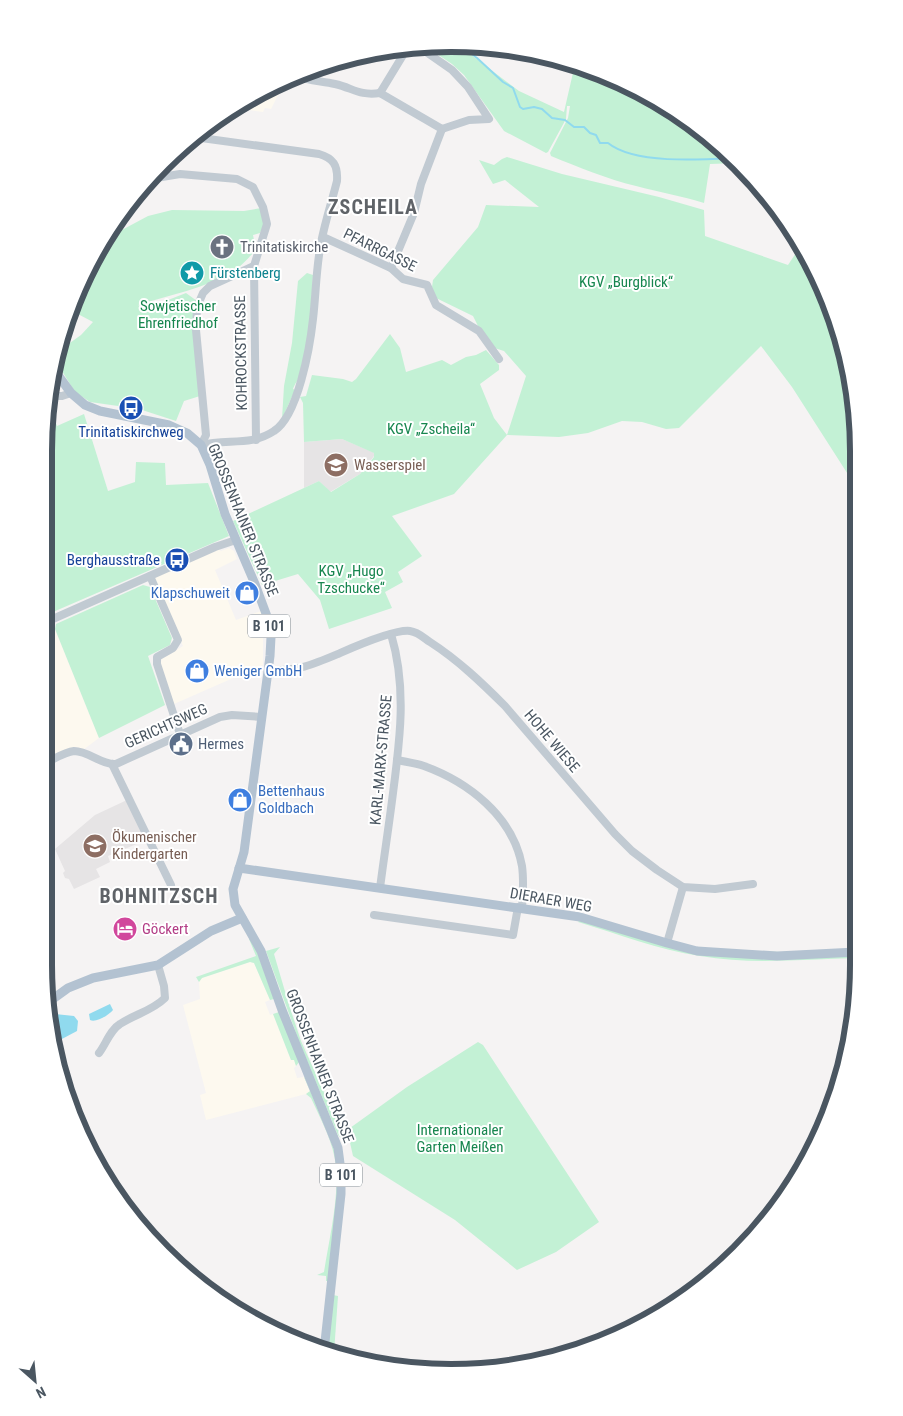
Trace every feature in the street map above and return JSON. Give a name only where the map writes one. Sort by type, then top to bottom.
[{"type":"main road","name":"GROSSENHAINER STRASSE","points":[[59,377],[71,393],[85,405],[96,410],[169,425],[187,433],[201,445],[210,465],[220,501],[268,619],[271,637],[268,670],[247,834],[244,852],[233,889],[235,905],[261,951],[282,1010],[338,1148],[341,1194],[325,1343]]},
{"type":"main road","name":"DIERAER WEG","points":[[239,868],[580,917],[697,951],[777,956],[850,952]]},
{"type":"main road","points":[[54,998],[68,988],[94,978],[158,965],[211,931],[242,918]]},
{"type":"street","points":[[310,79],[338,84],[358,93],[380,94],[442,129],[468,120],[489,119],[468,87],[452,70],[428,53]]},
{"type":"street","points":[[380,94],[403,56]]},
{"type":"street","points":[[391,268],[414,213],[420,184],[442,129]]},
{"type":"street","points":[[201,445],[213,442],[256,440],[275,431],[286,420],[296,397],[313,320],[315,284],[323,237],[338,173],[330,157],[205,138]]},
{"type":"street","name":"KOHROCKSTRASSE","points":[[162,177],[180,174],[237,180],[253,187],[263,207],[267,224],[254,266],[256,440]]},
{"type":"street","name":"PFARRGASSE","points":[[323,237],[391,268],[403,279],[427,285],[436,305],[479,331],[500,359]]},
{"type":"street","points":[[201,445],[206,434],[196,330],[197,308],[203,293],[210,286],[254,266]]},
{"type":"street","points":[[56,396],[71,393]]},
{"type":"street","points":[[52,619],[215,547],[236,540]]},
{"type":"street","points":[[150,576],[178,640],[173,648],[157,657],[157,664],[180,734]]},
{"type":"street","name":"HOHE WIESE","points":[[268,670],[303,668],[391,634],[405,631],[418,633],[465,668],[505,706],[615,834],[632,851],[657,870],[683,887],[715,889],[753,884]]},
{"type":"street","name":"KARL-MARX-STRASSE","points":[[380,888],[397,760],[402,706],[398,659],[391,634]]},
{"type":"street","name":"GERICHTSWEG","points":[[112,764],[226,715],[262,717]]},
{"type":"street","points":[[52,760],[66,753],[76,751],[112,764],[171,886]]},
{"type":"street","points":[[374,916],[513,935],[524,886],[518,853],[505,827],[493,810],[467,788],[446,776],[422,766],[397,760]]},
{"type":"street","points":[[667,943],[683,887]]},
{"type":"street","points":[[99,1053],[115,1027],[148,1011],[165,998],[164,986],[158,965]]},
{"type":"shaded area","points":[[284,90],[277,97],[271,109],[265,108],[263,112],[246,110]]},
{"type":"shaded area","name":"Wasserspiel","points":[[342,439],[375,453],[374,456],[360,474],[330,492],[319,481],[304,488],[304,442]]},
{"type":"shaded area","points":[[229,548],[234,551],[237,559],[215,570],[236,620],[261,611],[263,665],[174,704],[159,665],[162,659],[183,646],[153,577],[218,549],[221,551]]},
{"type":"shaded area","points":[[52,624],[99,738],[83,750],[76,747],[52,757]]},
{"type":"shaded area","name":"Ökumenischer Kindergarten","points":[[127,800],[144,835],[139,843],[108,856],[110,862],[96,869],[100,877],[74,889],[69,879],[65,878],[63,873],[65,871],[55,849],[95,815]]},
{"type":"shaded area","points":[[250,962],[254,963],[270,1000],[265,1002],[270,1015],[273,1014],[291,1060],[294,1059],[297,1078],[304,1077],[310,1092],[206,1120],[200,1095],[206,1093],[183,1005],[200,999],[199,982],[202,978]]},
{"type":"green space","points":[[468,53],[519,91],[564,112],[573,72],[604,83],[651,106],[673,120],[728,163],[710,164],[704,203],[614,180],[551,156],[550,153],[568,118],[570,106],[567,106],[566,119],[546,153],[504,131],[464,75],[437,54]]},
{"type":"green space","name":"KGV „Burgblick“","points":[[507,157],[562,174],[659,197],[704,210],[705,236],[788,265],[797,252],[820,299],[837,348],[843,374],[850,425],[850,478],[792,387],[761,346],[679,428],[666,429],[642,422],[622,421],[588,433],[559,437],[507,435],[526,376],[504,351],[488,346],[473,316],[436,298],[432,287],[433,280],[478,227],[486,205],[539,207],[505,180],[493,184],[479,160],[494,165]]},
{"type":"green space","name":"Sowjetischer Ehrenfriedhof","points":[[261,208],[264,224],[260,233],[253,235],[256,250],[239,267],[199,287],[138,305],[145,309],[186,293],[197,301],[200,396],[184,401],[176,421],[139,409],[90,402],[75,392],[61,370],[66,348],[93,322],[77,314],[94,275],[119,232],[148,216],[172,210],[244,211]]},
{"type":"green space","points":[[307,273],[313,275],[307,339],[299,378],[282,419],[284,386],[292,343],[298,281]]},
{"type":"green space","points":[[390,334],[400,348],[406,372],[442,360],[451,365],[486,350],[499,365],[499,370],[480,384],[494,418],[507,435],[454,494],[392,516],[422,556],[398,572],[403,582],[385,592],[392,608],[329,629],[320,600],[298,574],[262,585],[233,521],[319,481],[331,492],[360,474],[374,457],[374,453],[342,439],[304,442],[303,403],[300,397],[306,396],[312,375],[352,382]]},
{"type":"green space","points":[[84,414],[108,491],[135,482],[136,462],[165,463],[166,485],[208,483],[229,536],[52,612],[52,452],[54,418],[57,426]]},
{"type":"green space","points":[[143,585],[150,587],[172,638],[170,645],[148,656],[165,705],[99,738],[55,629],[56,624]]},
{"type":"green space","points":[[581,919],[676,948],[850,955],[850,958],[758,961],[719,959],[654,946],[578,922]]},
{"type":"green space","points":[[252,938],[274,999],[270,1000],[254,963],[250,962],[202,978],[199,982],[196,977],[256,956],[249,939]]},
{"type":"green space","name":"Internationaler Garten Meißen","points":[[280,947],[274,954],[289,1005],[301,1041],[339,1126],[350,1128],[407,1087],[478,1042],[483,1045],[599,1222],[556,1252],[517,1270],[455,1220],[353,1156],[349,1138],[342,1138],[337,1133],[299,1041],[266,951]]},
{"type":"green space","points":[[279,1012],[299,1062],[296,1066],[294,1060],[291,1060],[273,1014]]},
{"type":"green space","points":[[305,1078],[335,1152],[339,1178],[328,1281],[326,1281],[326,1276],[317,1275],[324,1272],[331,1233],[337,1179],[335,1158],[311,1098],[306,1094],[310,1091]]},
{"type":"green space","points":[[333,1295],[338,1296],[335,1346],[329,1344]]},
{"type":"green space","points":[[549,1351],[529,1356],[484,1362]]},
{"type":"water","points":[[110,1004],[113,1010],[109,1014],[93,1021],[90,1020],[89,1014]]},
{"type":"water","points":[[56,1014],[74,1016],[78,1021],[77,1031],[60,1040]]},
{"type":"waterway","points":[[470,53],[503,82],[513,88],[520,107],[523,109],[534,107],[542,109],[552,118],[565,120],[574,127],[584,127],[590,133],[596,135],[600,143],[608,143],[619,150],[650,158],[685,160],[722,158]]},
{"type":"place","name":"Trinitatiskirche","points":[[222,247]]},
{"type":"place","name":"Fürstenberg","points":[[192,273]]},
{"type":"place","name":"Trinitatiskirchweg","points":[[131,408]]},
{"type":"place","name":"Wasserspiel","points":[[336,465]]},
{"type":"place","name":"Berghausstraße","points":[[177,560]]},
{"type":"place","name":"Klapschuweit","points":[[247,593]]},
{"type":"place","name":"Weniger GmbH","points":[[197,671]]},
{"type":"place","name":"Hermes","points":[[181,744]]},
{"type":"place","name":"Bettenhaus Goldbach","points":[[240,800]]},
{"type":"place","name":"Ökumenischer Kindergarten","points":[[95,846]]},
{"type":"place","name":"Göckert","points":[[125,929]]},
{"type":"district","name":"ZSCHEILA","points":[[373,207]]},
{"type":"district","name":"BOHNITZSCH","points":[[159,896]]},
{"type":"park label","name":"KGV „Zscheila“","points":[[431,429]]},
{"type":"park label","name":"KGV „Hugo Tzschucke“","points":[[351,580]]}]
